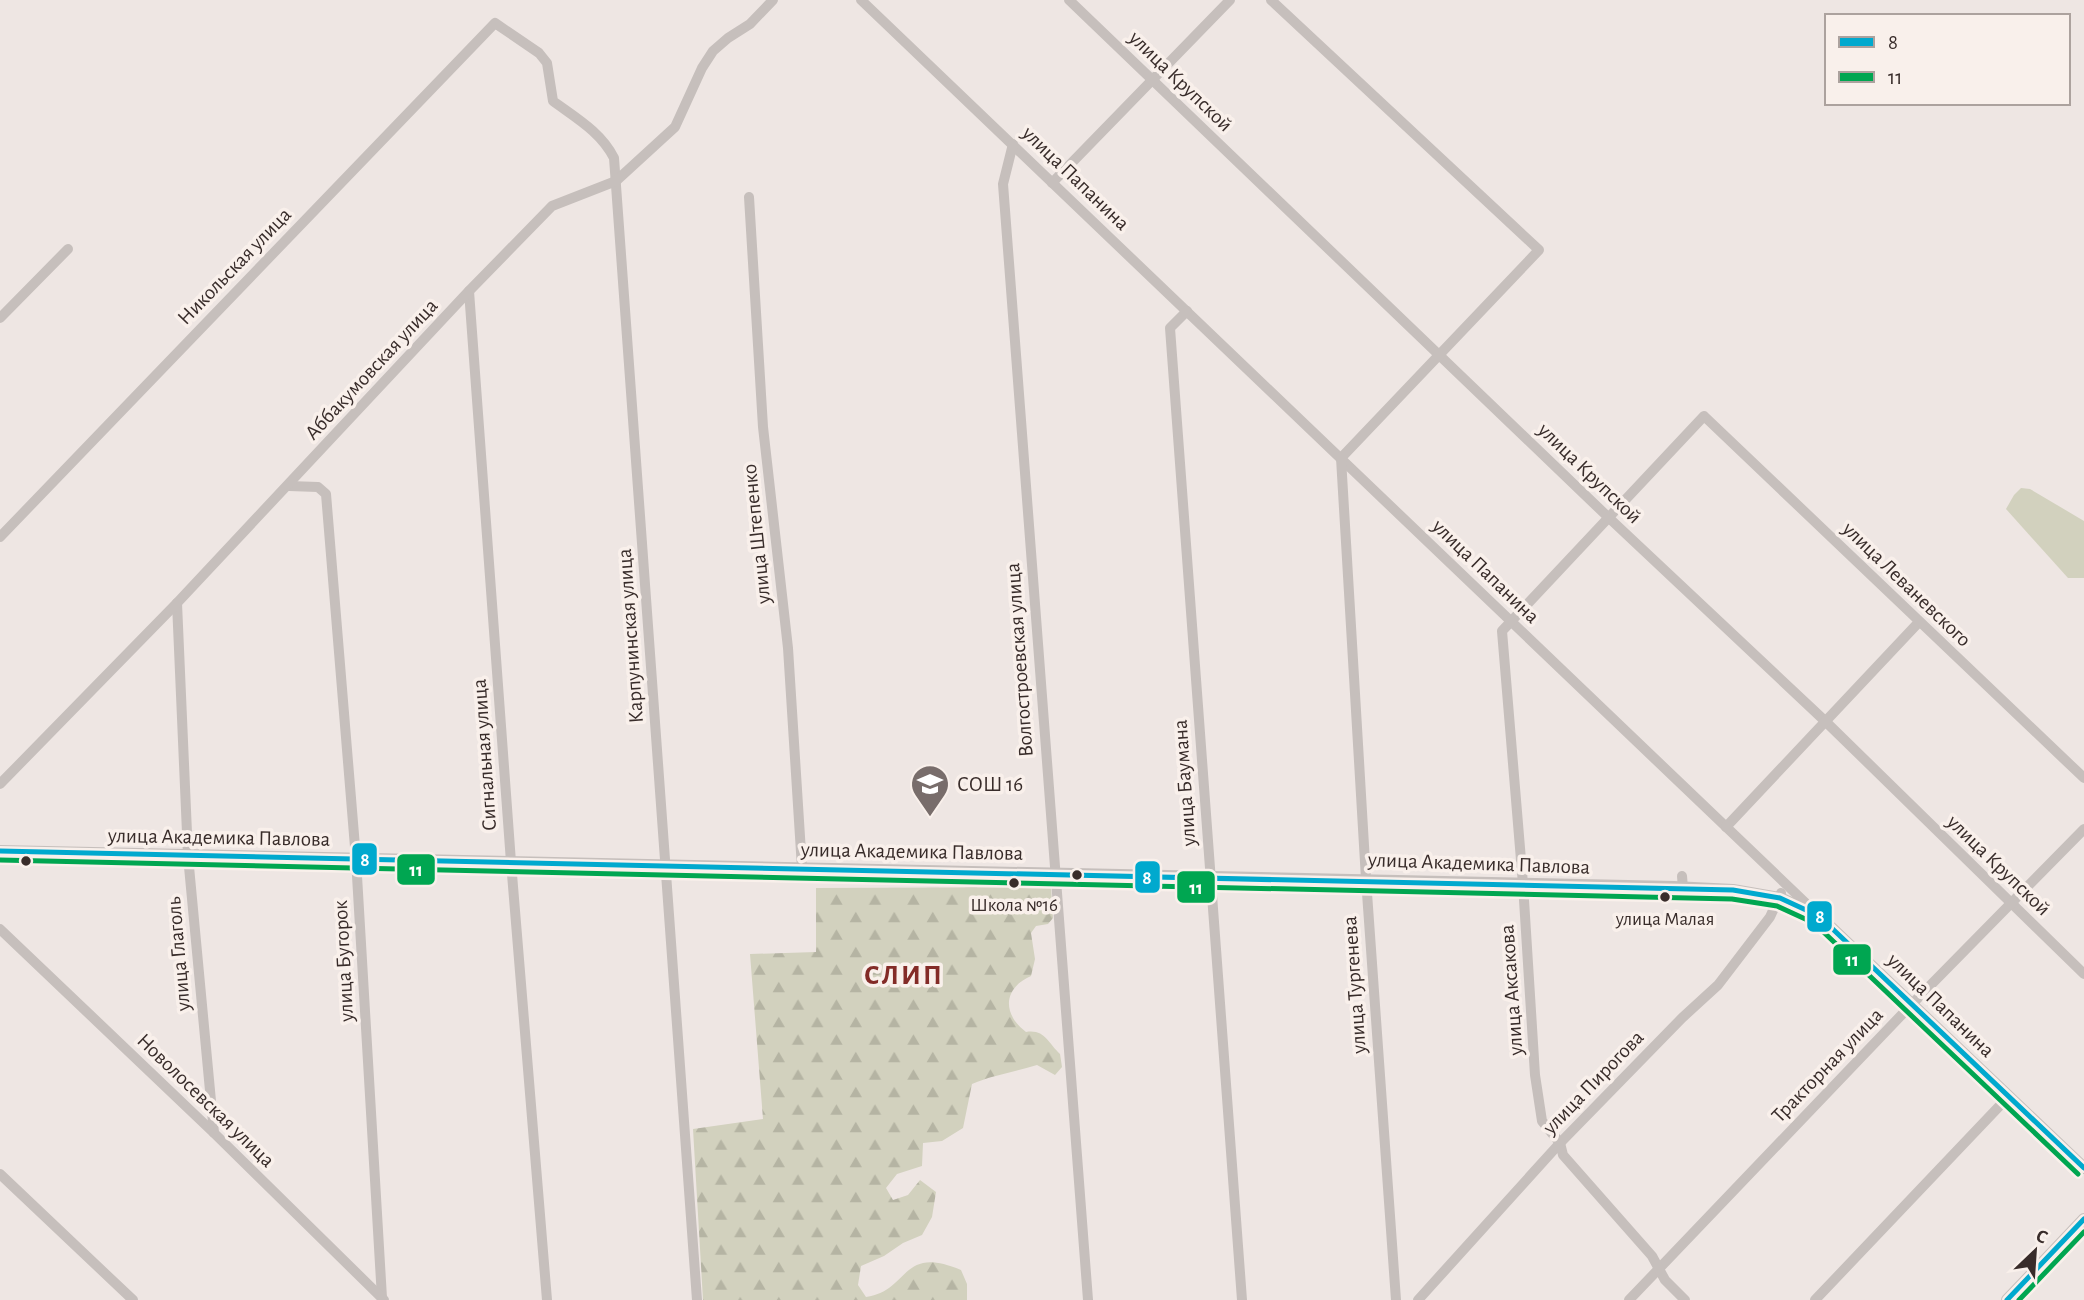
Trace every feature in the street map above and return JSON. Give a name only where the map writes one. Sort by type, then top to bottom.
[{"type":"street","name":"Аббакумовская улица","points":[[0,784],[289,486],[469,291],[552,206],[616,181],[675,127],[702,68],[713,51],[728,37],[750,24],[773,0]]},
{"type":"street","name":"улица Папанина","points":[[861,0],[2084,1168]]},
{"type":"street","name":"улица Крупской","points":[[1069,0],[1608,517],[1825,721],[2084,974]]},
{"type":"street","points":[[1052,183],[1230,0]]},
{"type":"street","points":[[1271,0],[1539,250],[1341,458]]},
{"type":"street","name":"Карпунинская улица","points":[[495,23],[540,52],[547,63],[553,101],[608,144],[614,158],[697,1300]]},
{"type":"street","name":"Никольская улица","points":[[0,537],[495,23]]},
{"type":"street","name":"Волгостроевская улица","points":[[1013,144],[1003,184],[1088,1300]]},
{"type":"street","name":"улица Штепенко","points":[[749,197],[764,427],[788,648],[802,868]]},
{"type":"street","points":[[0,318],[68,249]]},
{"type":"street","name":"Сигнальная улица","points":[[469,291],[511,862],[547,1300]]},
{"type":"street","name":"улица Баумана","points":[[1187,311],[1170,328],[1242,1300]]},
{"type":"street","name":"улица Леваневского","points":[[1608,517],[1704,416],[2084,778]]},
{"type":"street","name":"улица Тургенева","points":[[1341,458],[1366,879],[1396,1300]]},
{"type":"street","name":"улица Бугорок","points":[[289,486],[318,487],[326,494],[356,859],[383,1299]]},
{"type":"street","points":[[1510,621],[1608,517]]},
{"type":"street","name":"улица Глаголь","points":[[177,603],[188,856],[214,1133]]},
{"type":"street","name":"улица Аксакова","points":[[1510,621],[1502,631],[1523,884],[1535,1074],[1542,1121],[1560,1143],[1563,1155],[1652,1256],[1665,1280],[1685,1300]]},
{"type":"street","points":[[1726,827],[1919,622]]},
{"type":"street","name":"Тракторная улица","points":[[1629,1300],[1912,1004],[2084,829]]},
{"type":"street","name":"улица Академика Павлова","points":[[0,851],[1523,884],[1683,882],[1780,898],[1818,916]]},
{"type":"street","name":"улица Пирогова","points":[[1418,1300],[1560,1143],[1682,1018],[1718,985],[1770,917],[1784,884]]},
{"type":"street","name":"Новолосевская улица","points":[[0,929],[383,1299]]},
{"type":"street","points":[[1815,1300],[2009,1096]]},
{"type":"street","points":[[0,1174],[133,1300]]},
{"type":"street","points":[[2007,1300],[2084,1219]]},
{"type":"green space","points":[[2021,488],[2030,489],[2084,521],[2084,578],[2068,578],[2006,509]]},
{"type":"green space","points":[[1051,887],[1053,918],[1048,924],[1036,926],[1031,933],[1035,959],[1031,976],[1015,987],[1009,1002],[1018,1025],[1026,1032],[1038,1033],[1046,1038],[1060,1054],[1062,1067],[1055,1075],[1037,1065],[972,1084],[963,1128],[942,1141],[923,1143],[922,1166],[897,1174],[886,1188],[893,1200],[908,1195],[920,1180],[936,1192],[932,1217],[922,1235],[861,1266],[858,1285],[866,1297],[891,1287],[907,1271],[927,1262],[941,1263],[961,1270],[967,1284],[967,1300],[703,1300],[693,1129],[763,1119],[750,954],[816,952],[816,888]]},
{"type":"transit line","name":"8","points":[[0,851],[1733,890],[1780,898],[1819,916],[2084,1168]]},
{"type":"transit line","name":"11","points":[[0,860],[1732,899],[1777,906],[1814,923],[2078,1174]]},
{"type":"transit line","name":"8","points":[[2007,1300],[2084,1219]]},
{"type":"transit line","name":"11","points":[[2019,1300],[2084,1232]]},
{"type":"place","name":"СОШ 16","points":[[930,818]]},
{"type":"place","name":"Школа №16","points":[[1014,883]]},
{"type":"place","name":"улица Малая","points":[[1665,897]]},
{"type":"district","name":"СЛИП","points":[[904,974]]}]
